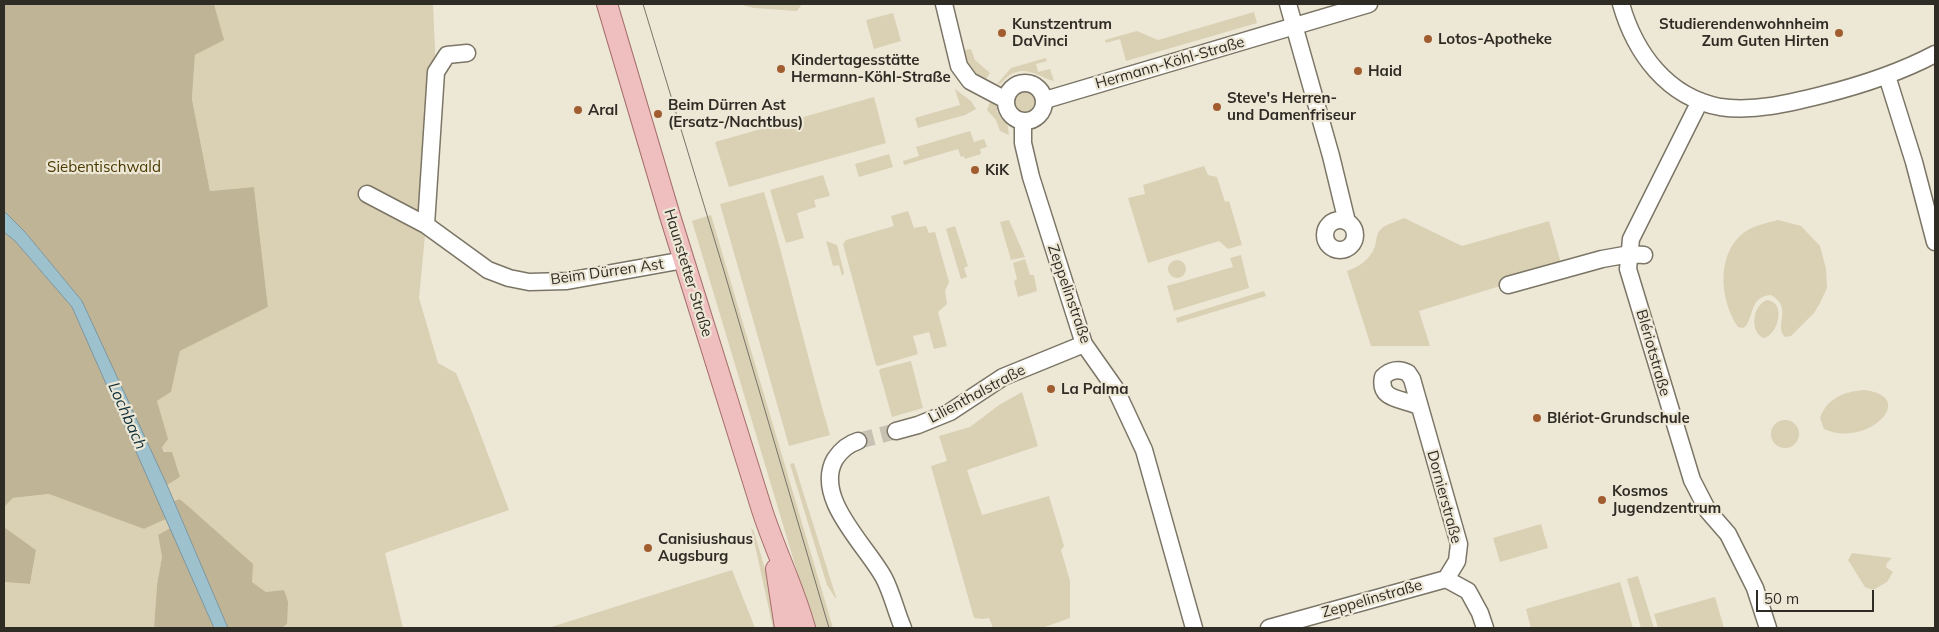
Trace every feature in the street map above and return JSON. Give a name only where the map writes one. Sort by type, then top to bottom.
[{"type":"main road","name":"Haunstetter Straße","points":[[607,4],[772,542],[799,604],[805,628]]},
{"type":"main road","name":"Haunstetter Straße","points":[[772,542],[785,628]]},
{"type":"street","points":[[944,4],[959,66],[970,81],[1006,100]]},
{"type":"street","points":[[1288,4],[1296,27],[1347,222]]},
{"type":"street","name":"Hermann-Köhl-Straße","points":[[1045,100],[1369,4]]},
{"type":"street","points":[[1621,4],[1627,26],[1648,62],[1676,88],[1700,102],[1729,107],[1777,104],[1861,85],[1908,68],[1935,54]]},
{"type":"street","points":[[426,225],[436,72],[447,55],[467,53]]},
{"type":"street","points":[[1887,76],[1914,162],[1935,242]]},
{"type":"street","points":[[1026,83],[1032,84],[1041,90],[1045,100],[1039,116],[1034,120],[1023,122],[1010,114],[1006,100],[1008,94],[1015,86],[1026,83]]},
{"type":"street","name":"Blériotstraße","points":[[1700,102],[1632,239],[1637,254],[1628,269],[1692,480],[1708,511],[1728,534],[1756,588],[1768,628]]},
{"type":"street","name":"Zeppelinstraße","points":[[1023,122],[1023,143],[1031,177],[1084,344],[1115,388],[1144,450],[1194,628]]},
{"type":"street","name":"Beim Dürren Ast","points":[[367,194],[426,225],[488,270],[529,282],[580,279],[684,260]]},
{"type":"street","points":[[1508,285],[1602,259],[1637,254]]},
{"type":"street","name":"Lilienthalstraße","points":[[896,431],[918,425],[950,412],[1003,377],[1084,344]]},
{"type":"street","name":"Dornierstraße","points":[[1418,406],[1459,544],[1457,561],[1446,579]]},
{"type":"street","points":[[858,441],[850,444],[838,454],[831,466],[831,487],[838,510],[884,578],[903,628]]},
{"type":"street","points":[[1446,579],[1468,591],[1485,628]]},
{"type":"street","name":"Zeppelinstraße","points":[[1269,628],[1446,579]]},
{"type":"shaded area","points":[[214,4],[433,4],[436,72],[426,225],[419,298],[438,363],[456,373],[509,510],[385,553],[403,628],[282,628],[287,624],[266,592],[252,582],[181,499],[174,501],[167,485],[180,477],[162,447],[157,401],[171,392],[180,351],[268,307],[254,187],[210,191],[192,99],[195,55],[223,40]]},
{"type":"shaded area","points":[[738,4],[802,4],[797,11],[754,8]]},
{"type":"shaded area","points":[[1254,12],[1257,23],[1126,61],[1120,39],[1106,43],[1105,40],[1137,31],[1158,40]]},
{"type":"shaded area","points":[[893,13],[901,41],[874,49],[866,20]]},
{"type":"shaded area","points":[[971,49],[975,60],[990,73],[984,82],[968,64],[964,50]]},
{"type":"shaded area","points":[[1046,58],[1047,61],[1036,64],[1038,72],[1050,69],[1054,81],[1027,71],[1021,71],[1010,75],[997,84],[1011,68]]},
{"type":"shaded area","points":[[955,89],[971,101],[976,109],[965,115],[918,128],[915,118],[960,105]]},
{"type":"shaded area","points":[[1025,92],[1032,95],[1035,102],[1032,109],[1025,112],[1018,109],[1015,102],[1018,95]]},
{"type":"shaded area","points":[[874,97],[886,143],[729,187],[715,142]]},
{"type":"shaded area","points":[[990,102],[998,106],[997,112],[1001,118],[1007,121],[1009,135],[1000,131],[996,120],[987,110]]},
{"type":"shaded area","points":[[970,131],[974,142],[984,139],[987,147],[980,149],[981,154],[965,159],[964,156],[961,157],[958,149],[904,165],[903,161],[919,156],[916,147]]},
{"type":"shaded area","points":[[889,154],[893,167],[859,177],[855,164]]},
{"type":"shaded area","points":[[1204,166],[1208,175],[1217,177],[1225,202],[1229,201],[1242,245],[1228,249],[1219,241],[1148,263],[1128,198],[1145,194],[1143,185]]},
{"type":"shaded area","points":[[823,175],[830,196],[814,200],[816,207],[797,213],[804,238],[786,243],[770,190]]},
{"type":"shaded area","points":[[764,192],[830,435],[789,446],[720,204]]},
{"type":"shaded area","points":[[908,211],[914,228],[926,226],[929,233],[935,232],[949,282],[945,291],[947,304],[938,312],[947,346],[934,349],[929,332],[913,336],[918,354],[878,366],[876,365],[843,244],[846,240],[894,226],[891,216]]},
{"type":"shaded area","points":[[711,215],[833,628],[814,628],[692,221]]},
{"type":"shaded area","points":[[1404,218],[1462,246],[1549,221],[1562,267],[1419,311],[1430,346],[1371,346],[1347,271],[1368,259],[1382,228]]},
{"type":"shaded area","points":[[1009,220],[1025,257],[1011,260],[1000,222]]},
{"type":"shaded area","points":[[1778,220],[1801,226],[1820,246],[1826,269],[1827,288],[1814,313],[1791,336],[1785,337],[1781,327],[1782,311],[1778,300],[1771,295],[1764,296],[1756,302],[1749,321],[1743,328],[1738,327],[1732,316],[1724,292],[1725,266],[1728,254],[1734,243],[1746,231]]},
{"type":"shaded area","points":[[955,226],[968,266],[964,268],[967,277],[961,279],[946,229]]},
{"type":"shaded area","points":[[826,241],[837,245],[844,273],[842,276],[839,265],[833,266]]},
{"type":"shaded area","points":[[1241,255],[1249,288],[1174,311],[1167,286],[1233,267],[1230,258]]},
{"type":"shaded area","points":[[1025,259],[1030,275],[1034,275],[1037,291],[1018,297],[1014,281],[1017,279],[1013,263]]},
{"type":"shaded area","points":[[1177,260],[1183,263],[1186,269],[1183,275],[1177,278],[1171,275],[1168,269],[1171,263]]},
{"type":"shaded area","points":[[1264,291],[1266,296],[1177,323],[1176,318]]},
{"type":"shaded area","points":[[1767,300],[1777,306],[1778,319],[1773,332],[1763,338],[1754,324],[1758,307]]},
{"type":"shaded area","points":[[911,361],[923,408],[892,417],[879,371],[880,369]]},
{"type":"shaded area","points":[[1863,390],[1880,394],[1887,401],[1887,410],[1881,419],[1871,427],[1856,432],[1840,433],[1824,429],[1820,418],[1827,405],[1843,394]]},
{"type":"shaded area","points":[[1022,392],[1038,446],[967,470],[982,515],[1049,496],[1064,546],[1061,550],[1070,581],[1070,618],[1042,628],[993,628],[989,618],[974,618],[931,466],[947,461],[939,436],[970,427],[999,405]]},
{"type":"shaded area","points":[[1785,420],[1795,424],[1799,434],[1795,444],[1785,448],[1775,444],[1771,434],[1775,424]]},
{"type":"shaded area","points":[[794,463],[836,599],[827,585],[790,464]]},
{"type":"shaded area","points":[[50,494],[144,529],[166,519],[170,528],[158,535],[162,557],[157,584],[154,628],[4,628],[4,582],[30,584],[36,550],[4,527],[4,507],[13,498]]},
{"type":"shaded area","points":[[1541,524],[1548,548],[1500,562],[1493,538]]},
{"type":"shaded area","points":[[751,527],[771,589],[778,628],[773,628]]},
{"type":"shaded area","points":[[1852,553],[1892,558],[1886,567],[1893,572],[1887,582],[1873,590],[1865,587],[1848,560]]},
{"type":"shaded area","points":[[732,570],[755,628],[548,628]]},
{"type":"shaded area","points":[[1638,576],[1654,628],[1641,628],[1627,579]]},
{"type":"shaded area","points":[[1620,582],[1633,628],[1531,628],[1526,609]]},
{"type":"shaded area","points":[[1715,597],[1724,628],[1658,628],[1654,614]]},
{"type":"green space","name":"Siebentischwald","points":[[4,4],[214,4],[224,40],[195,55],[192,99],[210,191],[254,187],[268,307],[180,351],[171,392],[157,401],[168,439],[162,447],[164,452],[172,452],[180,477],[167,485],[82,301],[25,232],[4,211]]},
{"type":"green space","points":[[4,232],[15,241],[72,307],[166,519],[144,529],[49,494],[13,498],[4,507]]},
{"type":"green space","points":[[180,499],[253,564],[252,582],[266,592],[284,590],[288,602],[287,624],[282,628],[228,628],[174,501]]},
{"type":"green space","points":[[4,527],[36,550],[30,584],[4,582]]},
{"type":"green space","points":[[170,528],[214,628],[154,628],[157,584],[162,557],[158,535]]},
{"type":"water","name":"Lochbach","points":[[4,211],[25,232],[82,301],[167,485],[228,628],[214,628],[72,307],[15,241],[4,232]]},
{"type":"tunnel","points":[[858,441],[896,431]]},
{"type":"tram line","points":[[643,4],[829,628]]},
{"type":"place","name":"Kunstzentrum DaVinci","points":[[1002,33]]},
{"type":"place","name":"Studierendenwohnheim Zum Guten Hirten","points":[[1839,33]]},
{"type":"place","name":"Lotos-Apotheke","points":[[1428,39]]},
{"type":"place","name":"Kindertagesstätte Hermann-Köhl-Straße","points":[[781,69]]},
{"type":"place","name":"Haid","points":[[1358,71]]},
{"type":"place","name":"Steve's Herren- und Damenfriseur","points":[[1217,107]]},
{"type":"place","name":"Aral","points":[[578,110]]},
{"type":"place","name":"Beim Dürren Ast (Ersatz-/Nachtbus)","points":[[658,114]]},
{"type":"place","name":"KiK","points":[[975,170]]},
{"type":"place","name":"La Palma","points":[[1051,389]]},
{"type":"place","name":"Blériot-Grundschule","points":[[1537,418]]},
{"type":"place","name":"Kosmos Jugendzentrum","points":[[1602,500]]},
{"type":"place","name":"Canisiushaus Augsburg","points":[[648,548]]}]
